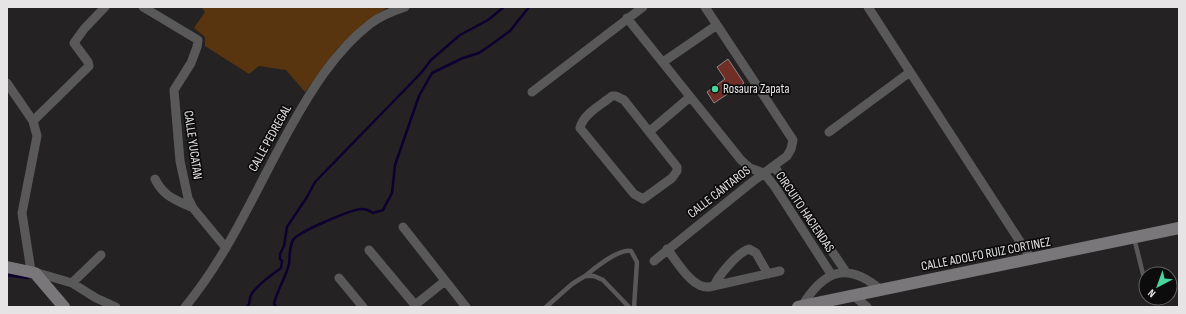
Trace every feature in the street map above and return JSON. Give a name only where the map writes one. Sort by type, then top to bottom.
[{"type":"main road","name":"CALLE ADOLFO RUIZ CORTINEZ","points":[[800,307],[1032,260],[1179,228]]},
{"type":"main road","points":[[7,267],[35,273],[64,307]]},
{"type":"street","points":[[33,121],[89,66],[88,62],[74,43],[84,29],[105,7]]},
{"type":"street","name":"CALLE YUCATAN","points":[[144,7],[198,40],[191,64],[176,85],[173,97],[180,161],[188,198],[193,208],[226,248]]},
{"type":"street","name":"CALLE PEDREGAL","points":[[185,307],[207,279],[226,248],[306,99],[327,69],[348,44],[370,24],[390,12],[405,7]]},
{"type":"street","points":[[532,92],[643,7]]},
{"type":"street","points":[[663,62],[717,25],[705,7]]},
{"type":"street","points":[[868,7],[1032,260]]},
{"type":"street","name":"CIRCUITO HACIENDAS","points":[[627,18],[741,160],[750,168],[764,173],[783,198],[831,274]]},
{"type":"street","name":"CALLE CÁNTAROS","points":[[654,261],[667,249],[787,156],[792,149],[793,140],[717,25]]},
{"type":"street","points":[[829,132],[910,72]]},
{"type":"street","points":[[7,83],[33,121],[36,130],[36,145],[24,197],[22,213],[31,271],[72,282],[96,298],[116,307]]},
{"type":"street","points":[[612,96],[616,96],[624,100],[650,131],[678,171],[672,178],[644,199],[634,194],[580,128],[581,123],[587,116],[612,96]]},
{"type":"street","points":[[650,131],[690,97]]},
{"type":"street","name":"CIRCUITO HACIENDAS","points":[[774,166],[846,272]]},
{"type":"street","points":[[155,179],[160,189],[169,197],[193,208]]},
{"type":"street","points":[[403,227],[466,307]]},
{"type":"street","points":[[667,249],[701,287],[714,286],[780,271]]},
{"type":"street","points":[[714,286],[718,278],[728,266],[749,249],[756,253],[768,274]]},
{"type":"street","points":[[369,250],[416,306],[445,281]]},
{"type":"street","points":[[72,282],[101,255]]},
{"type":"street","points":[[800,307],[815,287],[831,274],[846,272],[861,276],[881,290]]},
{"type":"street","points":[[339,278],[364,307]]},
{"type":"street","points":[[854,296],[864,306]]},
{"type":"lane","points":[[1134,238],[1141,266]]},
{"type":"lane","points":[[546,307],[555,298],[601,264],[623,251],[631,251],[637,262],[634,307]]},
{"type":"lane","points":[[585,276],[594,276],[603,280],[629,307]]},
{"type":"shaded area","points":[[201,7],[388,7],[364,23],[337,49],[305,92],[286,70],[259,66],[249,74],[205,46],[205,37],[194,28],[205,12]]},
{"type":"building","points":[[728,59],[744,83],[714,103],[707,92],[725,79],[717,67]]},
{"type":"waterway","points":[[247,307],[251,295],[256,288],[281,268],[282,261],[280,259],[280,254],[284,246],[287,227],[315,182],[421,73],[431,60],[460,35],[488,20],[504,7]]},
{"type":"waterway","points":[[276,307],[274,304],[288,269],[291,246],[293,240],[297,236],[356,210],[365,209],[373,213],[383,210],[392,193],[395,165],[419,96],[432,73],[463,58],[479,53],[510,31],[529,7]]},
{"type":"waterway","points":[[7,275],[28,278]]},
{"type":"place","name":"Rosaura Zapata","points":[[715,89]]}]
